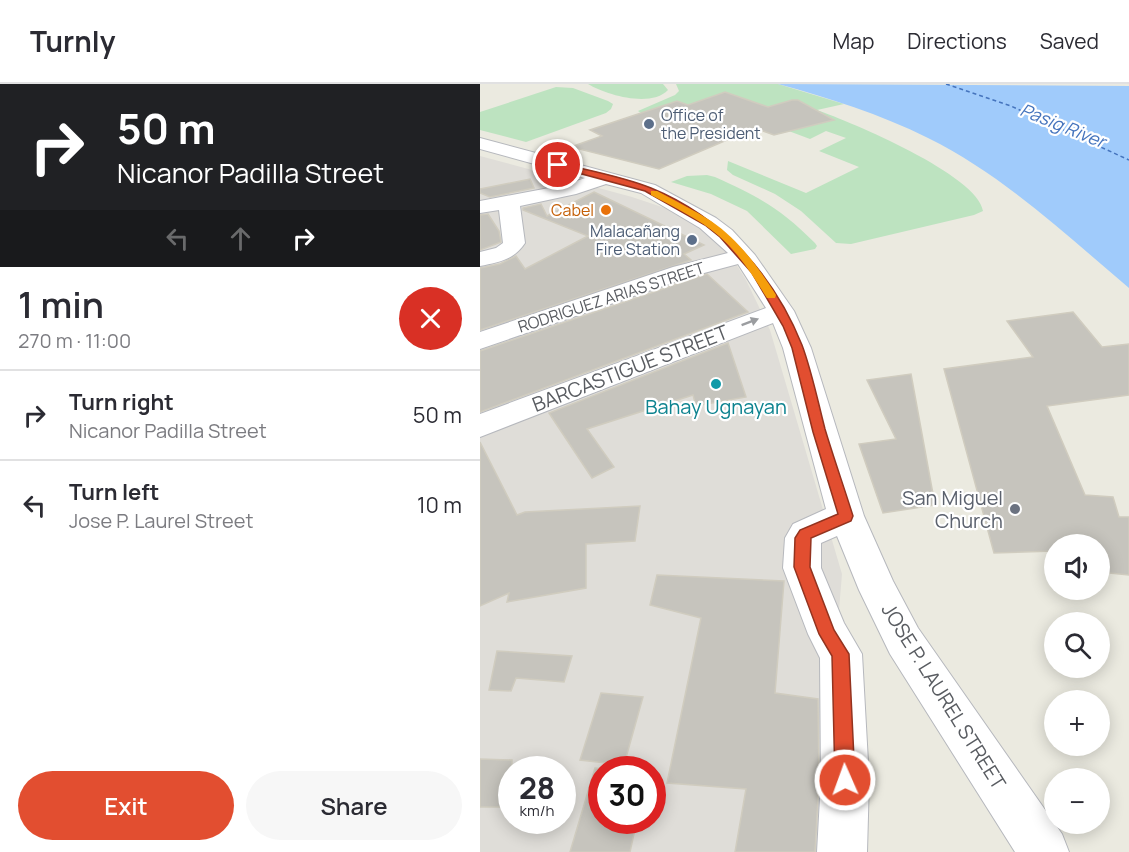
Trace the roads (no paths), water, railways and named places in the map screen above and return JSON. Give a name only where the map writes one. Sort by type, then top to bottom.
[{"type":"street","name":"JOSE P. LAUREL STREET","points":[[480,143],[648,189],[708,223],[724,235],[756,271],[780,311],[798,348],[820,432],[846,516],[878,590],[904,641],[1044,852]]},
{"type":"street","points":[[480,207],[569,190],[604,178]]},
{"type":"street","points":[[480,259],[512,248],[514,243],[509,202]]},
{"type":"street","name":"RODRIGUEZ ARIAS STREET","points":[[480,341],[681,272],[743,256]]},
{"type":"street","name":"BARCASTIGUE STREET","points":[[480,426],[780,311]]},
{"type":"street","points":[[842,852],[845,780],[841,654],[828,634],[802,567],[803,538],[806,534],[846,516]]},
{"type":"water","name":"Pasig River","points":[[778,84],[1129,86],[1129,288],[1008,187],[956,153],[910,129],[873,114]]},
{"type":"place","name":"Office of the President","points":[[649,124]]},
{"type":"place","name":"Cabel","points":[[606,210]]},
{"type":"place","name":"Malacañang Fire Station","points":[[692,240]]},
{"type":"place","name":"Bahay Ugnayan","points":[[716,384]]},
{"type":"place","name":"San Miguel Church","points":[[1015,509]]}]
